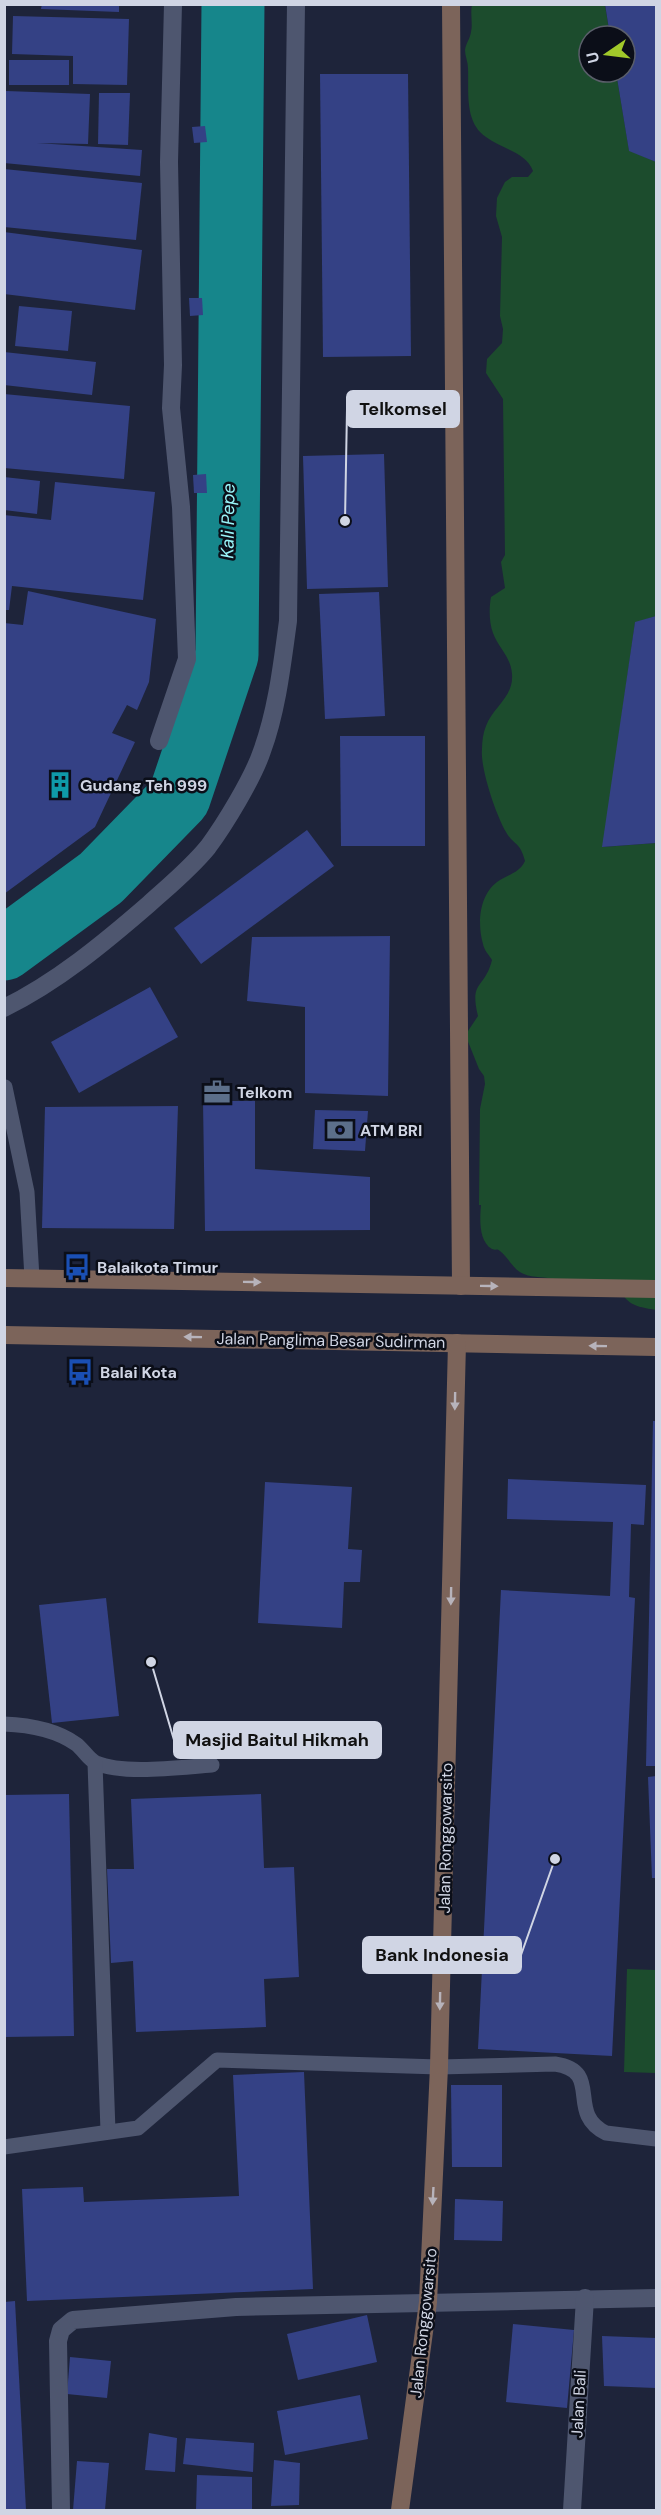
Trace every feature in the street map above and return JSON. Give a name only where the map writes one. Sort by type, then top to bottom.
[{"type":"main road","points":[[451,4],[461,1286]]},
{"type":"main road","points":[[4,1278],[657,1289]]},
{"type":"main road","name":"Jalan Panglima Besar Sudirman","points":[[4,1335],[657,1347]]},
{"type":"main road","name":"Jalan Ronggowarsito","points":[[400,2511],[429,2302],[439,2067],[457,1343]]},
{"type":"street","points":[[159,741],[187,659],[181,507],[171,408],[173,364],[169,162],[173,4]]},
{"type":"street","points":[[4,1008],[28,996],[108,940],[183,874],[208,847],[230,813],[262,753],[281,675],[288,621],[296,4]]},
{"type":"street","name":"Jalan Bali","points":[[572,2511],[585,2298]]},
{"type":"street","points":[[61,2511],[58,2341],[61,2330],[73,2320],[236,2307],[657,2298]]},
{"type":"lane","points":[[5,1087],[27,1192],[32,1278]]},
{"type":"lane","points":[[4,1724],[25,1724],[45,1729],[75,1743],[95,1762],[131,1769],[212,1765]]},
{"type":"lane","points":[[95,1762],[108,2131]]},
{"type":"lane","points":[[4,2147],[138,2128],[217,2060],[439,2067],[555,2064],[569,2066],[577,2070],[581,2078],[587,2115],[598,2129],[606,2133],[657,2139]]},
{"type":"green space","points":[[472,5],[605,5],[608,24],[577,24],[577,84],[618,84],[629,150],[656,162],[656,616],[635,623],[603,847],[656,843],[656,1310],[632,1304],[624,1297],[616,1284],[556,1281],[524,1274],[517,1270],[500,1251],[487,1245],[481,1228],[481,1205],[479,1205],[480,1109],[485,1084],[484,1076],[467,1039],[468,1031],[478,1016],[475,996],[492,960],[485,950],[481,936],[481,909],[493,886],[518,870],[525,861],[519,846],[509,836],[498,815],[486,779],[482,757],[482,740],[489,719],[506,696],[512,682],[509,662],[495,638],[490,620],[491,597],[505,588],[501,562],[505,555],[503,399],[486,373],[487,359],[502,343],[503,329],[500,316],[502,237],[496,216],[497,198],[505,182],[512,177],[528,177],[533,171],[525,159],[486,137],[474,123],[469,106],[468,66],[465,50],[472,29]]},
{"type":"green space","points":[[627,1969],[656,1970],[656,2073],[624,2072]]},
{"type":"building","points":[[42,4],[119,4],[119,12],[41,9]]},
{"type":"building","points":[[605,4],[656,4],[656,162],[629,151],[618,84],[637,84],[637,24],[608,24]]},
{"type":"building","points":[[13,16],[129,19],[127,85],[73,84],[73,56],[12,54]]},
{"type":"building","points":[[9,60],[69,60],[69,85],[9,85]]},
{"type":"building","points":[[320,74],[408,74],[411,356],[323,357]]},
{"type":"building","points":[[6,91],[90,94],[88,144],[37,143],[142,150],[140,176],[4,163]]},
{"type":"building","points":[[99,93],[130,93],[128,145],[98,144]]},
{"type":"building","points":[[205,126],[207,142],[194,143],[192,127]]},
{"type":"building","points":[[4,169],[142,183],[136,240],[4,227]]},
{"type":"building","points":[[4,232],[142,250],[135,310],[4,294]]},
{"type":"building","points":[[189,298],[202,298],[203,315],[190,316]]},
{"type":"building","points":[[19,306],[72,311],[68,351],[15,346]]},
{"type":"building","points":[[4,352],[96,362],[92,395],[4,385]]},
{"type":"building","points":[[4,394],[130,406],[124,479],[4,468]]},
{"type":"building","points":[[384,454],[388,587],[307,589],[303,456]]},
{"type":"building","points":[[206,474],[207,493],[194,493],[193,475]]},
{"type":"building","points":[[4,477],[40,481],[37,514],[4,510]]},
{"type":"building","points":[[55,482],[155,492],[143,600],[12,586],[9,610],[4,610],[4,515],[51,520]]},
{"type":"building","name":"Gudang Teh 999","points":[[28,591],[156,619],[149,682],[137,710],[127,705],[112,733],[135,742],[95,827],[4,894],[4,623],[23,625]]},
{"type":"building","points":[[379,592],[385,716],[325,719],[319,594]]},
{"type":"building","points":[[656,616],[656,843],[602,847],[635,622]]},
{"type":"building","points":[[340,736],[425,736],[425,846],[341,846]]},
{"type":"building","points":[[307,830],[334,866],[201,964],[174,928]]},
{"type":"building","points":[[390,936],[388,1096],[305,1093],[305,1007],[247,1001],[252,937]]},
{"type":"building","points":[[150,987],[178,1037],[79,1093],[51,1042]]},
{"type":"building","points":[[203,1101],[255,1101],[255,1169],[370,1177],[370,1230],[205,1231]]},
{"type":"building","points":[[178,1106],[174,1229],[42,1228],[45,1107]]},
{"type":"building","name":"ATM BRI","points":[[315,1110],[368,1111],[365,1151],[313,1149]]},
{"type":"building","points":[[653,1421],[656,1421],[656,1766],[646,1766]]},
{"type":"building","points":[[508,1479],[646,1485],[644,1525],[631,1524],[629,1597],[635,1598],[612,2056],[478,2049],[501,1590],[610,1596],[613,1522],[507,1519]]},
{"type":"building","points":[[265,1482],[352,1487],[348,1549],[362,1550],[360,1582],[344,1582],[342,1628],[258,1623]]},
{"type":"building","points":[[106,1598],[119,1716],[52,1723],[39,1605]]},
{"type":"building","points":[[656,1776],[656,1878],[652,1878],[648,1777]]},
{"type":"building","points":[[69,1794],[74,2036],[4,2037],[4,1795]]},
{"type":"building","points":[[261,1794],[264,1868],[294,1867],[299,1977],[264,1979],[266,2027],[136,2032],[133,1961],[111,1963],[107,1869],[134,1869],[131,1799]]},
{"type":"building","points":[[304,2072],[313,2289],[27,2301],[22,2189],[83,2187],[84,2202],[239,2196],[233,2075]]},
{"type":"building","points":[[451,2085],[502,2085],[502,2167],[452,2167]]},
{"type":"building","points":[[455,2199],[503,2201],[502,2241],[454,2240]]},
{"type":"building","points":[[15,2301],[26,2510],[4,2510],[4,2302]]},
{"type":"building","points":[[367,2315],[377,2362],[298,2380],[287,2334]]},
{"type":"building","points":[[513,2324],[574,2330],[567,2408],[506,2402]]},
{"type":"building","points":[[602,2336],[656,2338],[656,2388],[604,2386]]},
{"type":"building","points":[[70,2357],[111,2361],[107,2398],[67,2394]]},
{"type":"building","points":[[360,2395],[368,2439],[285,2455],[277,2411]]},
{"type":"building","points":[[149,2433],[177,2438],[175,2472],[145,2470]]},
{"type":"building","points":[[186,2438],[254,2443],[253,2472],[183,2464]]},
{"type":"building","points":[[274,2460],[300,2463],[299,2505],[271,2506]]},
{"type":"building","points":[[77,2461],[109,2463],[105,2510],[73,2510]]},
{"type":"building","points":[[197,2475],[252,2477],[252,2510],[196,2510]]},
{"type":"waterway","name":"Kali Pepe","points":[[4,949],[101,878],[179,798],[227,655],[233,4]]},
{"type":"place","name":"Telkomsel","points":[[345,521]]},
{"type":"place","name":"Gudang Teh 999","points":[[60,785]]},
{"type":"place","name":"Telkom","points":[[217,1092]]},
{"type":"place","name":"ATM BRI","points":[[340,1130]]},
{"type":"place","name":"Balaikota Timur","points":[[77,1267]]},
{"type":"place","name":"Balai Kota","points":[[80,1372]]},
{"type":"place","name":"Masjid Baitul Hikmah","points":[[151,1662]]},
{"type":"place","name":"Bank Indonesia","points":[[555,1859]]}]
